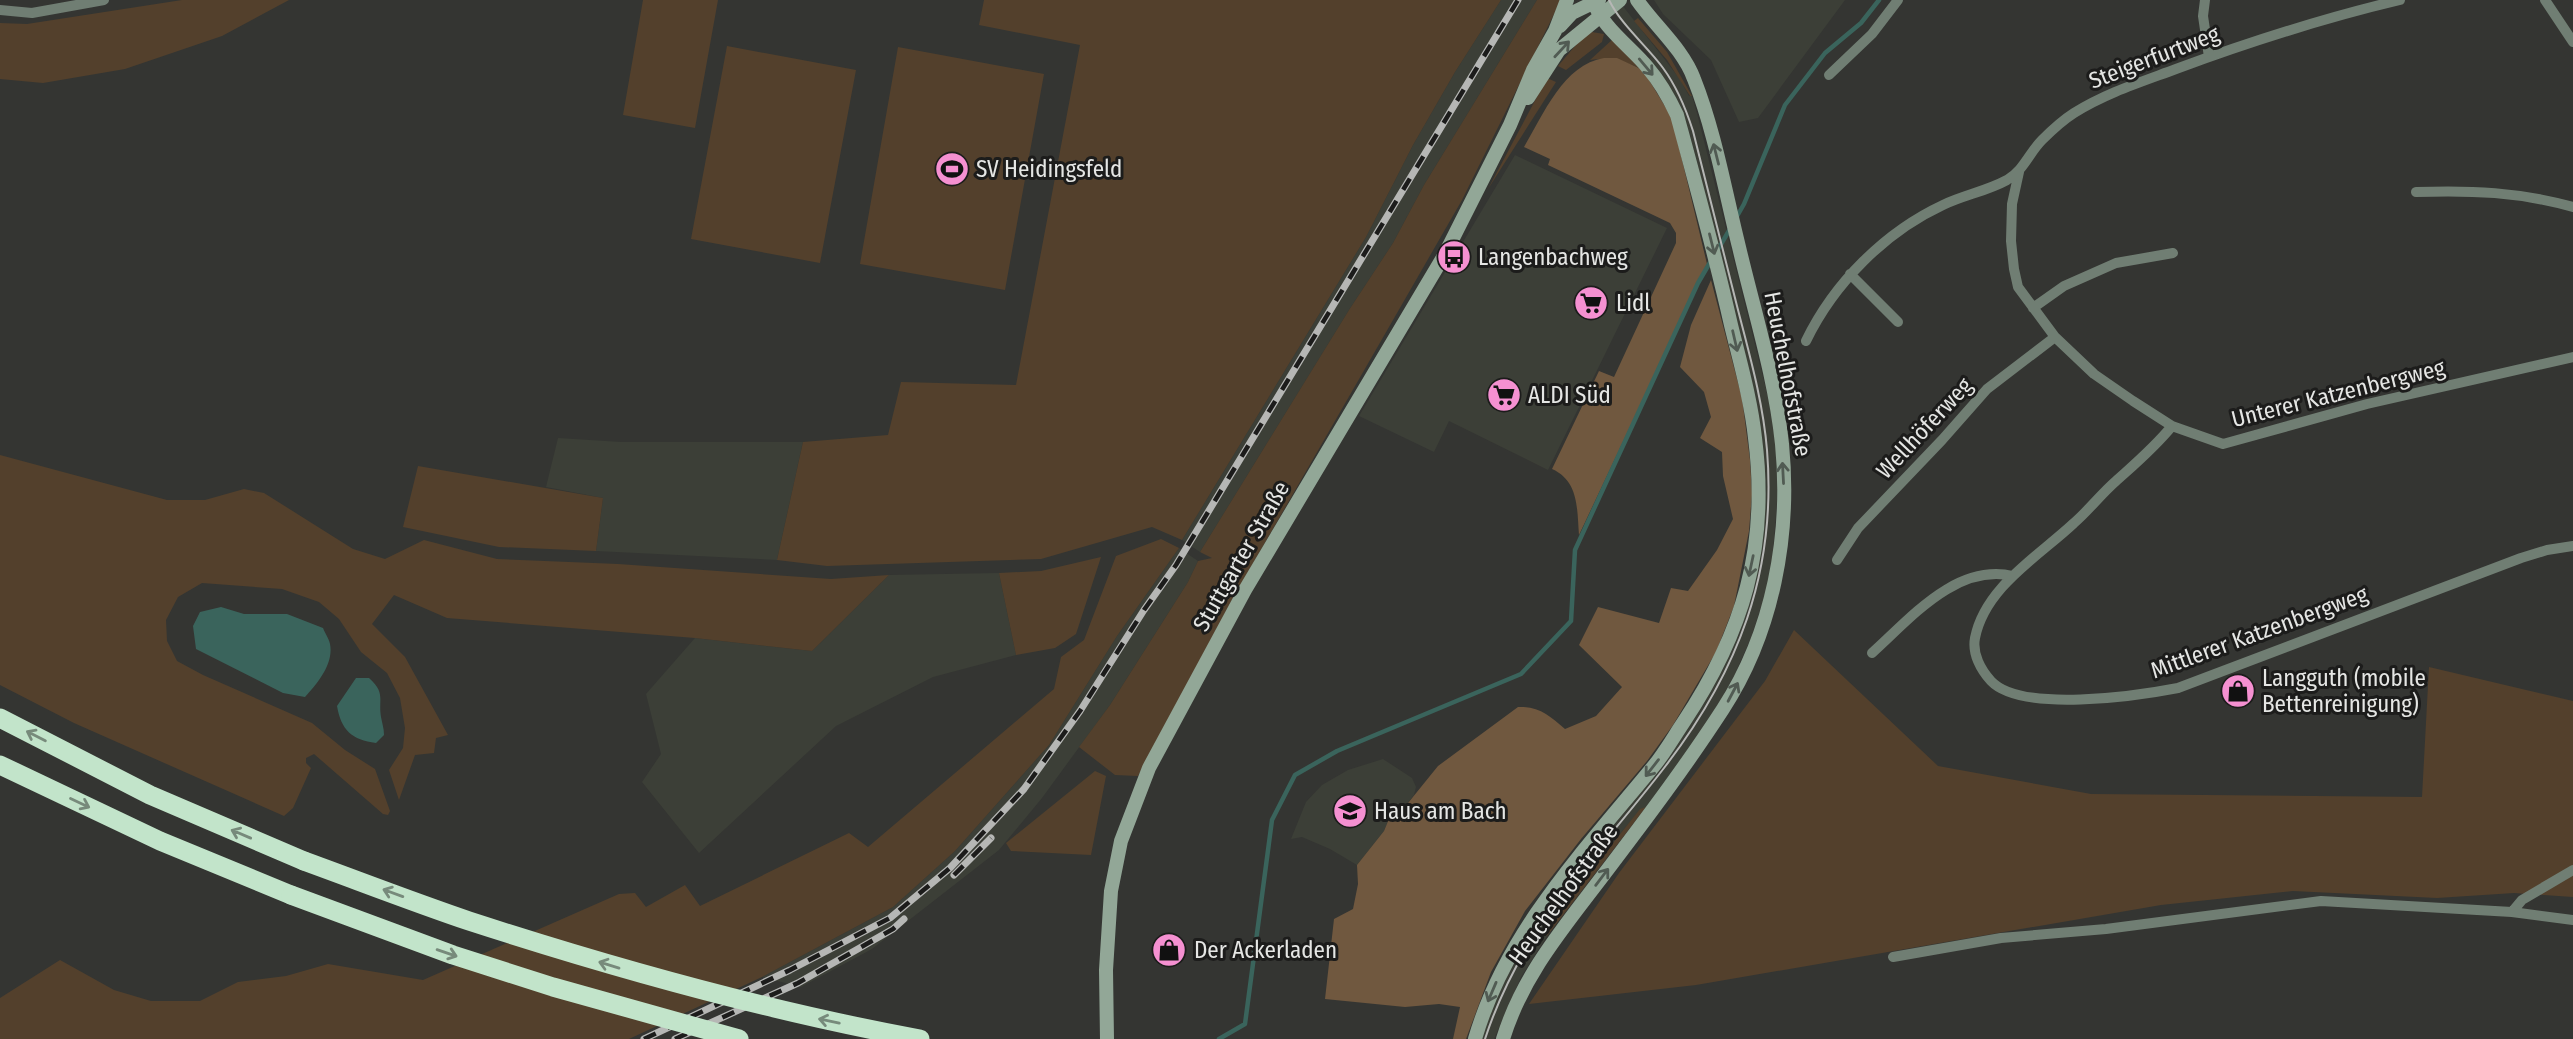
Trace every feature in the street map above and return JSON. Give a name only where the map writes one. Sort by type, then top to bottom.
[{"type":"highway","points":[[0,718],[150,795],[304,861],[467,920],[617,967],[758,1005],[920,1039]]},
{"type":"highway","points":[[0,765],[160,841],[291,895],[453,955],[553,987],[738,1039]]},
{"type":"main road","name":"Stuttgarter Straße","points":[[1107,1039],[1106,970],[1111,891],[1121,841],[1149,768],[1245,590],[1417,304],[1510,125],[1567,0]]},
{"type":"main road","name":"Stuttgarter Straße","points":[[1510,125],[1559,50],[1620,0]]},
{"type":"main road","name":"Heuchelhofstraße","points":[[1503,1039],[1521,991],[1541,956],[1676,778],[1725,706],[1766,619],[1781,548],[1785,505],[1782,444],[1760,327],[1726,192],[1694,78],[1683,59],[1637,0]]},
{"type":"main road","name":"Stuttgarter Straße","points":[[1555,31],[1572,13],[1595,1],[1601,16]]},
{"type":"main road","name":"Heuchelhofstraße","points":[[1475,1039],[1494,987],[1521,937],[1567,871],[1656,764],[1702,694],[1724,653],[1742,610],[1756,542],[1759,501],[1752,413],[1720,275],[1677,115],[1648,68],[1601,16]]},
{"type":"street","points":[[0,10],[32,13],[104,0]]},
{"type":"street","points":[[1829,75],[1872,34],[1898,0]]},
{"type":"street","points":[[2205,0],[2203,16],[2209,57]]},
{"type":"street","name":"Steigerfurtweg","points":[[1806,341],[1819,314],[1850,274],[1883,245],[1943,205],[1976,194],[2019,172],[2041,141],[2072,114],[2113,92],[2209,57],[2349,12],[2400,0]]},
{"type":"street","points":[[2545,0],[2573,41]]},
{"type":"street","name":"Unterer Katzenbergweg","points":[[2019,172],[2012,204],[2011,241],[2014,269],[2018,287],[2054,337],[2094,374],[2172,425],[2223,444],[2367,404],[2573,357]]},
{"type":"street","points":[[2416,192],[2469,190],[2519,194],[2573,207]]},
{"type":"street","points":[[2033,308],[2064,286],[2116,263],[2173,253]]},
{"type":"street","points":[[1850,274],[1898,322]]},
{"type":"street","name":"Wellhöferweg","points":[[1837,560],[1858,528],[1942,440],[1987,388],[2054,337]]},
{"type":"street","name":"Mittlerer Katzenbergweg","points":[[2172,425],[2149,453],[2113,483],[2098,502],[2013,576],[1983,614],[1974,640],[1980,669],[1998,688],[2024,696],[2091,699],[2138,696],[2178,688],[2521,558],[2573,545]]},
{"type":"street","points":[[1872,653],[1936,597],[1959,582],[1976,575],[1996,572],[2013,576]]},
{"type":"street","points":[[2512,912],[2522,900],[2573,870]]},
{"type":"street","points":[[1893,957],[2001,938],[2106,929],[2321,901],[2512,912],[2573,920]]},
{"type":"shaded area","points":[[182,0],[289,0],[222,36],[125,69],[43,83],[0,79],[0,23],[27,24]]},
{"type":"shaded area","points":[[643,0],[718,0],[695,128],[623,115]]},
{"type":"shaded area","points":[[984,0],[1501,0],[1413,145],[1366,237],[1182,540],[1152,527],[1041,559],[827,566],[777,560],[803,442],[888,435],[901,382],[1016,385],[1080,45],[979,25]]},
{"type":"shaded area","points":[[1501,0],[1537,0],[1424,185],[1393,243],[1200,552],[1182,540],[1366,237],[1413,145]]},
{"type":"shaded area","points":[[1537,0],[1561,0],[1462,200],[1232,600],[1138,776],[1115,775],[1079,747],[1110,705],[1188,582],[1198,561],[1212,558],[1200,552],[1393,243],[1424,185]]},
{"type":"shaded area","points":[[1654,0],[1845,0],[1758,118],[1739,122],[1711,60],[1663,14]]},
{"type":"shaded area","points":[[1622,5],[1680,79],[1689,96],[1692,96],[1697,113],[1768,397],[1776,445],[1778,489],[1772,564],[1751,638],[1712,716],[1646,807],[1640,810],[1604,853],[1546,934],[1521,977],[1494,1039],[1481,1039],[1494,1002],[1525,942],[1570,875],[1676,747],[1722,671],[1739,634],[1753,592],[1764,524],[1766,489],[1763,446],[1755,400],[1686,121],[1675,96],[1649,59],[1651,57],[1614,13]]},
{"type":"shaded area","points":[[1638,18],[1667,52],[1692,96],[1667,60],[1634,21]]},
{"type":"shaded area","points":[[1592,32],[1604,34],[1602,42],[1566,70],[1558,66],[1581,39]]},
{"type":"shaded area","points":[[1613,39],[1643,70],[1617,60],[1590,60]]},
{"type":"shaded area","points":[[727,46],[856,70],[820,263],[691,239]]},
{"type":"shaded area","name":"SV Heidingsfeld","points":[[898,47],[1044,74],[1005,290],[860,264]]},
{"type":"shaded area","points":[[1617,58],[1643,70],[1672,118],[1707,264],[1579,535],[1577,506],[1572,488],[1561,474],[1552,469],[1599,371],[1614,377],[1676,243],[1676,233],[1670,223],[1548,165],[1550,159],[1524,147],[1547,106],[1566,80],[1590,62]]},
{"type":"shaded area","points":[[1547,78],[1556,82],[1488,189]]},
{"type":"shaded area","points":[[1515,155],[1667,228],[1548,470],[1449,421],[1434,452],[1359,416]]},
{"type":"shaded area","points":[[1711,280],[1742,398],[1752,494],[1749,531],[1734,606],[1716,652],[1673,725],[1647,761],[1525,911],[1491,972],[1466,1039],[1453,1039],[1460,1007],[1439,1004],[1405,1007],[1325,999],[1334,919],[1353,909],[1358,884],[1357,865],[1384,831],[1391,814],[1404,808],[1438,766],[1518,707],[1538,710],[1565,729],[1596,716],[1622,687],[1579,645],[1598,607],[1659,623],[1671,588],[1688,591],[1717,550],[1733,519],[1723,476],[1722,452],[1700,438],[1711,417],[1704,392],[1680,367],[1691,325]]},
{"type":"shaded area","points":[[558,438],[621,442],[803,442],[777,560],[596,551],[603,498],[546,487]]},
{"type":"shaded area","points":[[0,455],[167,500],[205,500],[244,489],[264,493],[353,549],[385,559],[424,540],[497,559],[618,564],[831,579],[889,575],[812,651],[695,638],[447,618],[394,595],[372,624],[405,657],[448,735],[436,738],[434,753],[415,755],[399,800],[389,770],[403,748],[405,728],[400,698],[387,673],[361,652],[339,619],[319,602],[282,589],[202,583],[178,597],[166,620],[167,641],[177,661],[312,723],[345,750],[375,769],[390,811],[388,815],[383,814],[314,754],[306,758],[306,763],[311,768],[293,808],[284,816],[74,723],[0,685]]},
{"type":"shaded area","points":[[418,466],[603,498],[596,551],[499,547],[403,527]]},
{"type":"shaded area","points":[[1161,539],[1179,548],[1117,636],[1049,745],[955,851],[893,907],[762,977],[629,1039],[0,1039],[0,998],[60,960],[114,990],[151,1001],[200,1001],[238,982],[286,976],[328,964],[423,980],[619,894],[635,893],[646,907],[685,885],[700,906],[849,833],[868,847],[1054,689],[1061,657],[1084,640],[1116,556]]},
{"type":"shaded area","points":[[1179,548],[1198,561],[1188,582],[1110,705],[1042,798],[999,850],[872,949],[801,987],[762,977],[893,907],[955,851],[1049,745],[1117,636]]},
{"type":"shaded area","points":[[1101,557],[1076,634],[1055,648],[1016,655],[999,573],[1041,571]]},
{"type":"shaded area","points":[[999,573],[1016,655],[933,677],[836,726],[699,853],[642,782],[661,754],[646,694],[695,638],[812,651],[889,575]]},
{"type":"shaded area","points":[[1794,630],[1938,766],[2091,794],[2422,797],[2429,667],[2573,701],[2573,897],[2514,893],[2437,898],[2293,891],[2161,905],[1696,985],[1529,1004],[1619,873],[1765,681]]},
{"type":"shaded area","name":"Haus am Bach","points":[[1383,759],[1412,778],[1416,787],[1414,795],[1404,808],[1391,814],[1384,831],[1357,865],[1302,837],[1291,839],[1306,802],[1322,785],[1348,770]]},
{"type":"shaded area","points":[[1095,771],[1106,776],[1091,855],[1011,851],[1006,843]]},
{"type":"shaded area","points":[[1646,807],[1547,936],[1545,934],[1581,883],[1640,809]]},
{"type":"water","points":[[221,607],[244,614],[287,614],[323,628],[330,644],[329,659],[319,680],[305,697],[283,693],[196,649],[193,626],[200,612]]},
{"type":"water","points":[[356,678],[369,678],[378,688],[384,735],[376,743],[354,736],[341,721],[337,706]]},
{"type":"waterway","points":[[1736,218],[1785,105],[1825,53],[1861,23],[1879,0]]},
{"type":"waterway","points":[[1717,251],[1730,229]]},
{"type":"waterway","points":[[1219,1039],[1245,1024],[1272,820],[1295,775],[1337,751],[1521,674],[1571,621],[1575,550],[1698,283],[1712,259]]},
{"type":"tram line","points":[[1485,1039],[1500,999],[1539,928],[1586,864],[1664,768],[1713,695],[1747,619],[1766,538],[1767,450],[1762,413],[1751,359],[1693,131],[1681,98],[1668,75],[1609,0]]},
{"type":"railway","points":[[644,1039],[790,970],[890,918],[950,868],[1024,789],[1080,711],[1176,565],[1518,0]]},
{"type":"railway","points":[[954,875],[991,838]]},
{"type":"railway","points":[[675,1039],[798,983],[893,929],[904,919]]},
{"type":"place","name":"SV Heidingsfeld","points":[[952,169]]},
{"type":"place","name":"Langenbachweg","points":[[1454,257]]},
{"type":"place","name":"Lidl","points":[[1591,303]]},
{"type":"place","name":"ALDI Süd","points":[[1504,395]]},
{"type":"place","name":"Langguth (mobile Bettenreinigung)","points":[[2238,691]]},
{"type":"place","name":"Haus am Bach","points":[[1350,811]]},
{"type":"place","name":"Der Ackerladen","points":[[1169,950]]}]
